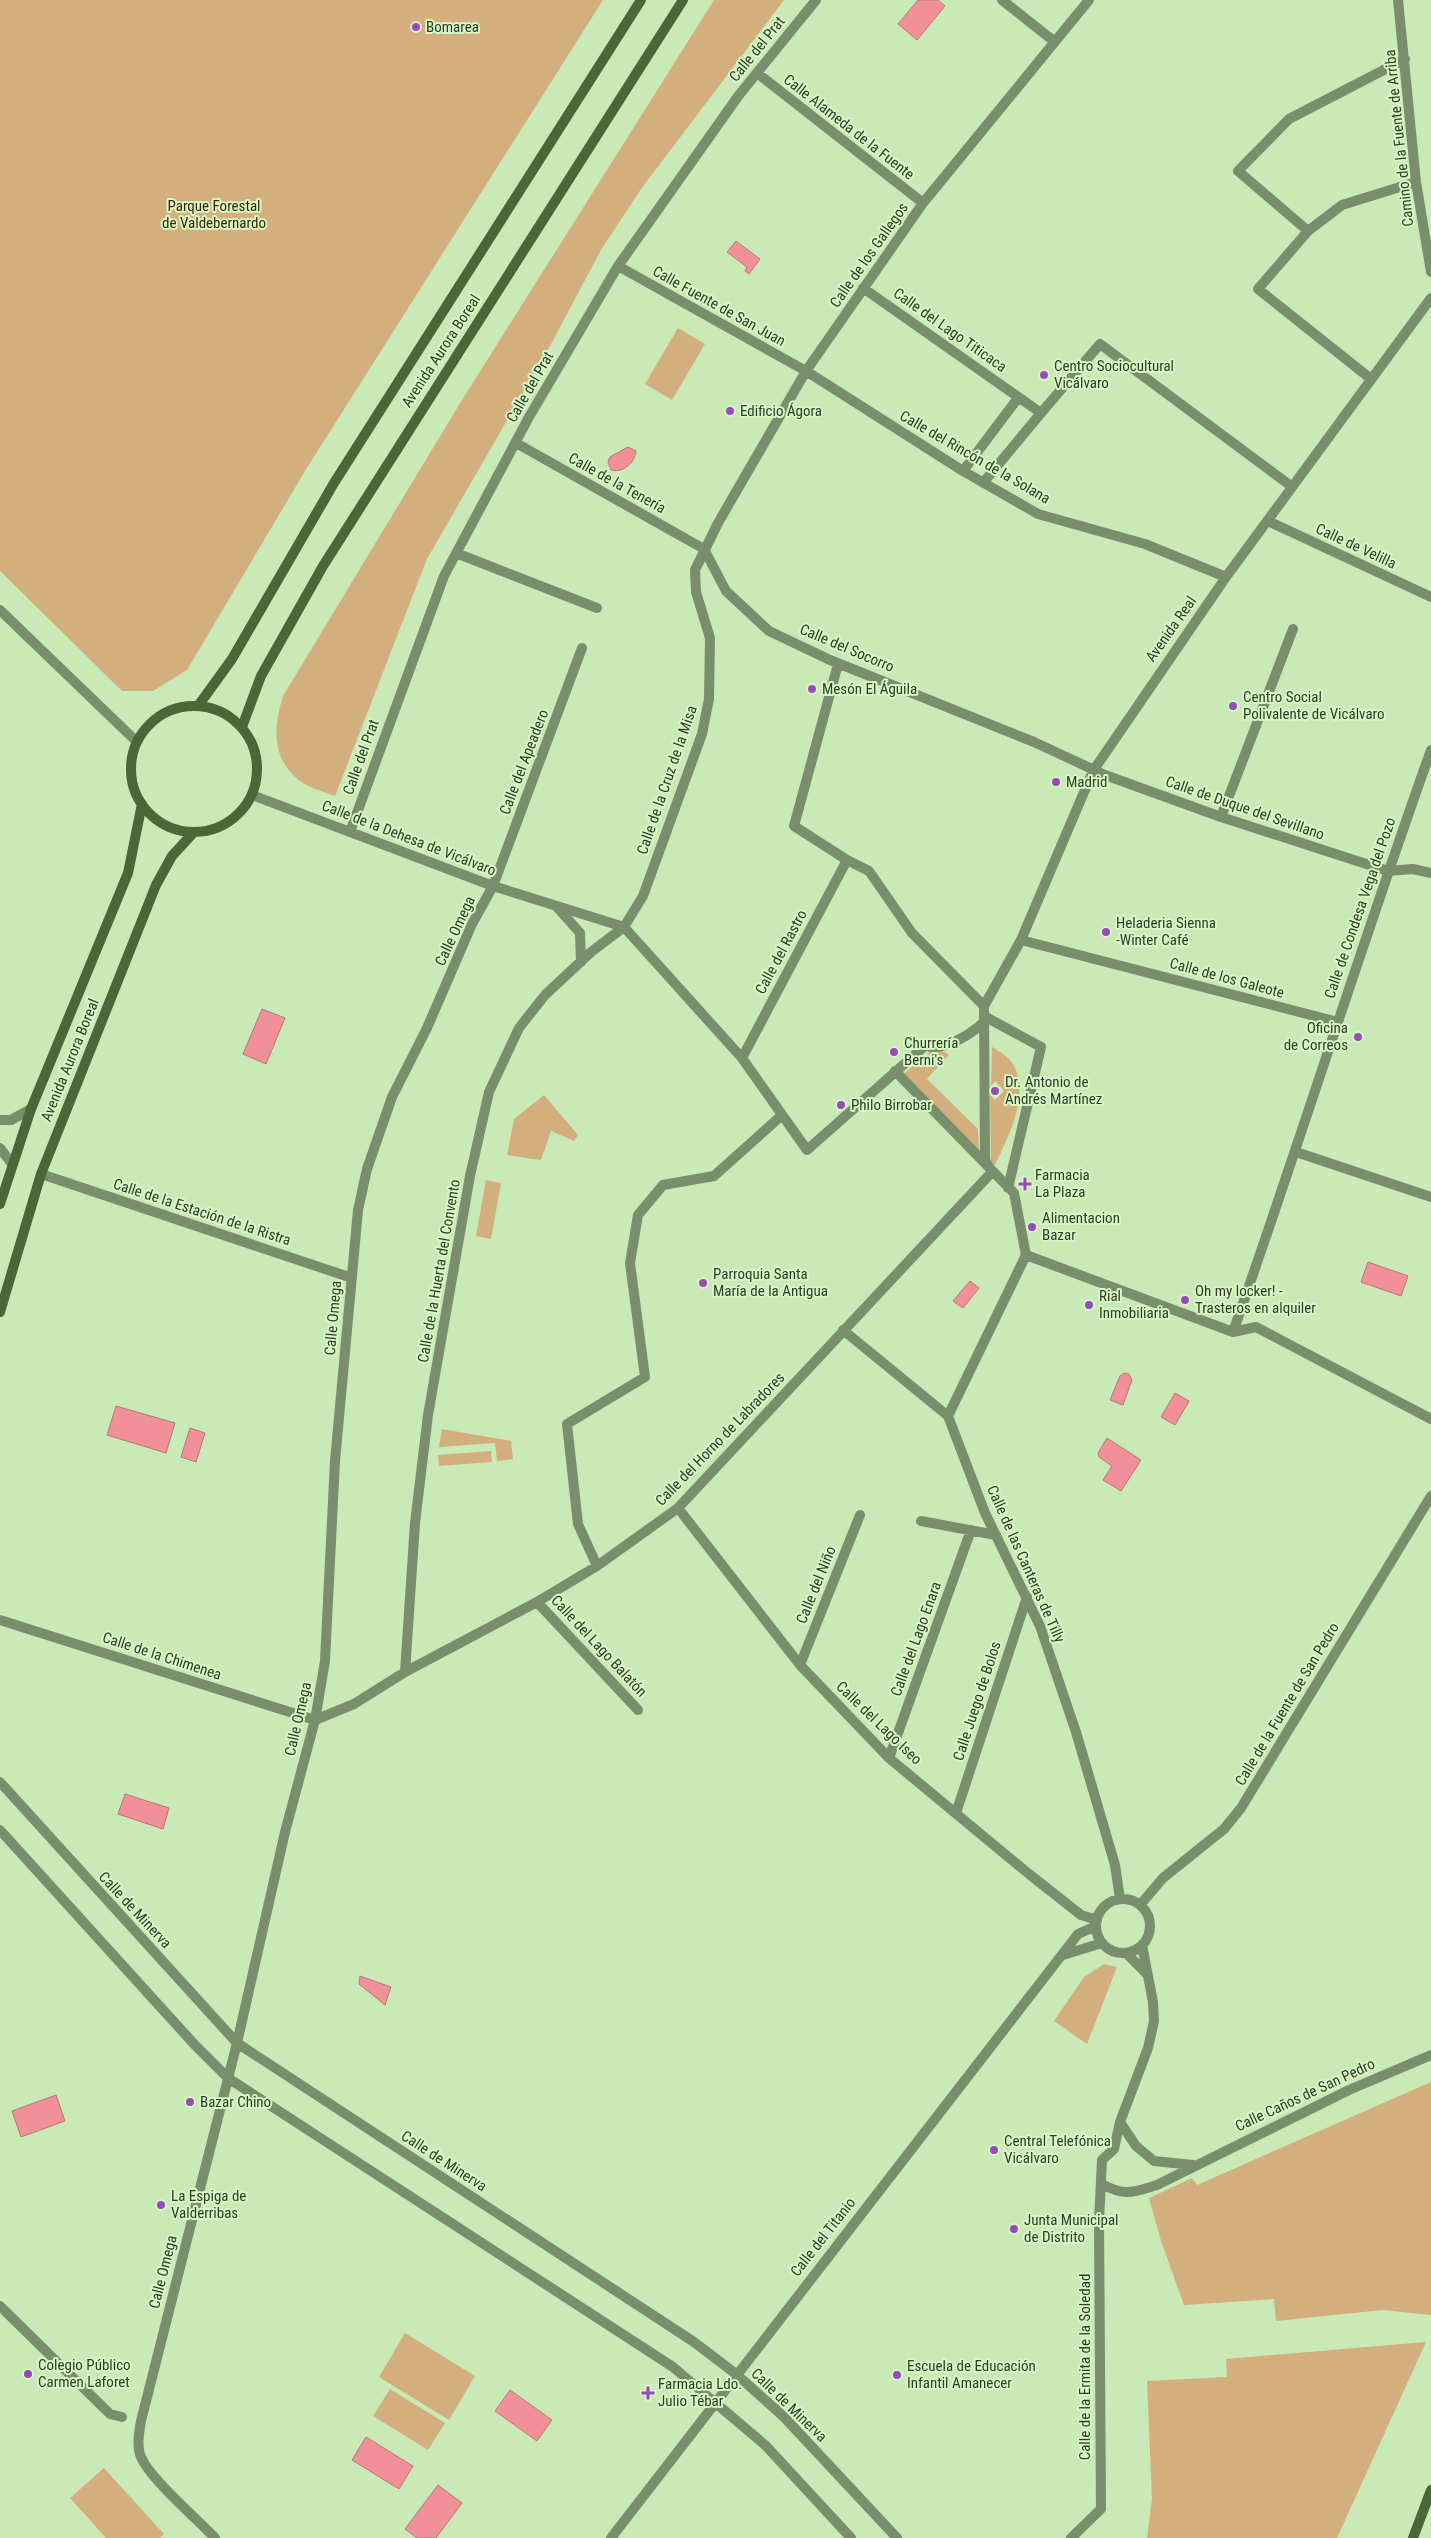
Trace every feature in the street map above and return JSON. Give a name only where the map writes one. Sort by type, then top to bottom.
[{"type":"main road","name":"Avenida Aurora Boreal","points":[[198,706],[232,659],[334,483],[641,0]]},
{"type":"main road","name":"Avenida Aurora Boreal","points":[[242,727],[261,676],[323,566],[682,0]]},
{"type":"main road","points":[[183,706],[198,706],[222,712],[242,727],[255,752],[256,781],[252,794],[235,818],[222,826],[194,832],[179,830],[164,824],[142,804],[135,790],[132,758],[137,742],[145,729],[156,719],[183,706]]},
{"type":"main road","name":"Avenida Aurora Boreal","points":[[0,1204],[31,1109],[128,873],[142,804]]},
{"type":"main road","name":"Avenida Aurora Boreal","points":[[0,1312],[41,1174],[156,886],[172,856],[194,832]]},
{"type":"main road","points":[[1414,2538],[1431,2490]]},
{"type":"street","name":"Calle del Prat","points":[[350,832],[444,576],[516,443],[618,266],[757,73],[816,0]]},
{"type":"street","points":[[1002,0],[1055,42]]},
{"type":"street","name":"Calle de los Gallegos","points":[[704,549],[806,371],[864,288],[924,203],[1089,0]]},
{"type":"street","name":"Camino de la Fuente de Arriba","points":[[1398,0],[1416,182],[1431,272]]},
{"type":"street","points":[[1308,231],[1238,171],[1289,119],[1405,59]]},
{"type":"street","name":"Calle Alameda de la Fuente","points":[[757,73],[924,203]]},
{"type":"street","points":[[1371,379],[1258,289],[1308,231],[1342,205],[1416,182]]},
{"type":"street","name":"Calle Fuente de San Juan","points":[[618,266],[806,371]]},
{"type":"street","name":"Calle del Lago Titicaca","points":[[864,288],[1041,413]]},
{"type":"street","name":"Avenida Real","points":[[984,1015],[1021,940],[1093,771],[1226,577],[1268,522],[1291,486],[1431,298]]},
{"type":"street","points":[[983,483],[1100,344],[1291,486]]},
{"type":"street","name":"Calle del Rincón de la Solana","points":[[806,371],[963,472],[1038,514],[1145,544],[1226,577]]},
{"type":"street","points":[[963,472],[1018,398]]},
{"type":"street","name":"Calle de la Tenería","points":[[516,443],[704,549]]},
{"type":"street","name":"Calle de Velilla","points":[[1268,522],[1431,597]]},
{"type":"street","name":"Calle del Socorro","points":[[704,549],[726,591],[769,631],[838,664],[1026,739],[1093,771]]},
{"type":"street","name":"Calle de la Cruz de la Misa","points":[[624,927],[643,896],[706,717],[710,682],[710,638],[696,592],[695,570],[704,549]]},
{"type":"street","points":[[456,553],[597,608]]},
{"type":"street","points":[[0,610],[137,742]]},
{"type":"street","points":[[1222,817],[1293,629]]},
{"type":"street","name":"Calle del Apeadero","points":[[493,886],[582,648]]},
{"type":"street","points":[[838,664],[794,826],[847,860],[869,870],[912,932],[984,1015],[1041,1047],[1008,1188]]},
{"type":"street","name":"Calle de Condesa Vega del Pozo","points":[[1233,1332],[1296,1152],[1388,871],[1431,750]]},
{"type":"street","name":"Calle de Duque del Sevillano","points":[[1093,771],[1222,817],[1388,871]]},
{"type":"street","name":"Calle de la Dehesa de Vicálvaro","points":[[252,794],[493,886],[624,927]]},
{"type":"street","name":"Calle del Rastro","points":[[742,1058],[847,860]]},
{"type":"street","points":[[1388,871],[1414,869],[1431,873]]},
{"type":"street","name":"Calle Omega","points":[[215,2538],[141,2459],[138,2440],[141,2421],[237,2043],[285,1832],[315,1720],[325,1661],[335,1461],[358,1210],[367,1169],[392,1097],[427,1028],[472,924],[493,886]]},
{"type":"street","points":[[556,906],[580,933],[580,962]]},
{"type":"street","points":[[624,927],[742,1058],[781,1116],[807,1150],[927,1044],[932,1048],[946,1046],[968,1035],[984,1015]]},
{"type":"street","name":"Calle de la Huerta del Convento","points":[[405,1672],[415,1523],[428,1416],[484,1110],[489,1092],[519,1028],[545,995],[580,962],[624,927]]},
{"type":"street","name":"Calle de los Galeote","points":[[1021,940],[1338,1022]]},
{"type":"street","points":[[984,1015],[985,1160],[992,1172]]},
{"type":"street","points":[[843,1330],[948,1416],[1026,1255],[1014,1193],[895,1071]]},
{"type":"street","points":[[0,1120],[11,1120],[31,1109]]},
{"type":"street","points":[[598,1566],[578,1524],[568,1424],[645,1377],[630,1263],[638,1214],[663,1185],[714,1176],[781,1116]]},
{"type":"street","points":[[0,1148],[12,1164]]},
{"type":"street","points":[[1296,1152],[1431,1197]]},
{"type":"street","name":"Calle del Horno de Labradores","points":[[315,1720],[354,1704],[405,1672],[538,1602],[598,1566],[678,1508],[992,1172]]},
{"type":"street","name":"Calle de la Estación de la Ristra","points":[[41,1174],[352,1278]]},
{"type":"street","points":[[1026,1255],[1233,1332],[1256,1327],[1431,1419]]},
{"type":"street","name":"Calle de las Canteras de Tilly","points":[[948,1416],[996,1535],[1040,1626],[1076,1732],[1115,1865],[1120,1899]]},
{"type":"street","name":"Calle de la Fuente de San Pedro","points":[[1140,1904],[1164,1878],[1224,1829],[1241,1808],[1431,1496]]},
{"type":"street","name":"Calle del Lago Iseo","points":[[678,1508],[800,1666],[890,1758],[1081,1915],[1096,1923]]},
{"type":"street","name":"Calle del Niño","points":[[800,1666],[860,1515]]},
{"type":"street","points":[[920,1522],[996,1535]]},
{"type":"street","name":"Calle del Lago Enara","points":[[890,1758],[971,1530]]},
{"type":"street","name":"Calle Juego de Bolos","points":[[956,1814],[1027,1597]]},
{"type":"street","name":"Calle del Lago Balatón","points":[[538,1602],[638,1710]]},
{"type":"street","name":"Calle de la Chimenea","points":[[0,1620],[315,1720]]},
{"type":"street","name":"Calle de Minerva","points":[[0,1782],[237,2043],[694,2342],[736,2374],[784,2417],[897,2538]]},
{"type":"street","points":[[0,1830],[194,2044],[228,2078],[673,2367],[765,2444],[851,2538]]},
{"type":"street","points":[[1120,1899],[1128,1899],[1140,1904],[1150,1920],[1148,1938],[1142,1945],[1126,1952],[1109,1949],[1102,1943],[1096,1923],[1105,1906],[1120,1899]]},
{"type":"street","name":"Calle del Titanio","points":[[611,2538],[715,2401],[1078,1934],[1096,1923]]},
{"type":"street","points":[[1062,1955],[1102,1943]]},
{"type":"street","points":[[1114,2149],[1120,2122],[1148,2048],[1152,2028],[1154,2009],[1142,1945]]},
{"type":"street","points":[[1126,1952],[1148,1974]]},
{"type":"street","name":"Calle Caños de San Pedro","points":[[1102,2184],[1121,2193],[1135,2192],[1175,2176],[1193,2165],[1349,2090],[1431,2055]]},
{"type":"street","points":[[1120,2122],[1136,2146],[1154,2161],[1193,2165]]},
{"type":"street","points":[[1102,2184],[1102,2160],[1114,2149],[1136,2146]]},
{"type":"street","name":"Calle de la Ermita de la Soledad","points":[[1071,2538],[1101,2509],[1099,2221],[1102,2184]]},
{"type":"street","points":[[0,2306],[110,2414],[122,2417]]},
{"type":"green space","name":"Parque Forestal de Valdebernardo","points":[[0,0],[603,0],[305,471],[187,670],[153,691],[122,691],[0,571]]},
{"type":"green space","points":[[714,0],[784,0],[641,189],[601,250],[550,346],[427,559],[335,796],[314,789],[303,783],[293,774],[285,765],[280,754],[276,732],[283,696],[462,400]]},
{"type":"green space","points":[[678,328],[705,344],[672,400],[645,384]]},
{"type":"green space","points":[[936,1047],[949,1055],[927,1079],[978,1129],[979,1155],[901,1076]]},
{"type":"green space","points":[[992,1047],[1006,1056],[1013,1064],[1020,1088],[1016,1115],[995,1165],[991,1165],[990,1095],[995,1100],[1004,1091],[995,1081],[991,1086]]},
{"type":"green space","points":[[544,1095],[578,1135],[574,1141],[551,1131],[541,1160],[507,1155],[514,1119]]},
{"type":"green space","points":[[486,1180],[501,1183],[491,1239],[476,1236]]},
{"type":"green space","points":[[442,1429],[511,1441],[513,1459],[497,1461],[495,1443],[439,1447]]},
{"type":"green space","points":[[491,1451],[492,1462],[439,1466],[438,1455]]},
{"type":"green space","points":[[1104,1964],[1117,1967],[1087,2044],[1054,2021],[1084,1977]]},
{"type":"green space","points":[[1431,2082],[1431,2315],[1383,2310],[1276,2321],[1274,2299],[1184,2305],[1161,2241],[1149,2198],[1192,2178],[1197,2185]]},
{"type":"green space","points":[[405,2333],[475,2376],[449,2420],[379,2377]]},
{"type":"green space","points":[[1426,2342],[1337,2538],[1147,2538],[1152,2499],[1147,2381],[1227,2377],[1226,2359]]},
{"type":"green space","points":[[390,2389],[445,2423],[428,2450],[373,2416]]},
{"type":"green space","points":[[104,2468],[164,2534],[160,2538],[106,2538],[70,2498]]},
{"type":"shaded area","points":[[918,0],[938,0],[945,6],[917,40],[898,24]]},
{"type":"shaded area","points":[[736,241],[760,259],[749,274],[745,271],[747,267],[727,252]]},
{"type":"shaded area","points":[[628,447],[636,451],[631,463],[620,470],[611,470],[608,462],[610,457]]},
{"type":"shaded area","points":[[262,1009],[285,1018],[266,1064],[243,1054]]},
{"type":"shaded area","points":[[1368,1262],[1408,1276],[1401,1296],[1361,1282]]},
{"type":"shaded area","points":[[970,1281],[979,1288],[963,1308],[953,1301]]},
{"type":"shaded area","points":[[1124,1373],[1129,1374],[1132,1380],[1123,1405],[1110,1400],[1120,1376]]},
{"type":"shaded area","points":[[1175,1393],[1189,1401],[1175,1425],[1161,1417]]},
{"type":"shaded area","points":[[116,1406],[175,1423],[166,1453],[107,1435]]},
{"type":"shaded area","points":[[190,1428],[205,1433],[196,1462],[181,1457]]},
{"type":"shaded area","points":[[1107,1438],[1141,1460],[1121,1491],[1103,1480],[1112,1466],[1099,1457],[1098,1453]]},
{"type":"shaded area","points":[[125,1794],[169,1808],[163,1829],[118,1814]]},
{"type":"shaded area","points":[[360,1976],[391,1987],[385,2005],[359,1984]]},
{"type":"shaded area","points":[[56,2095],[65,2121],[21,2137],[12,2111]]},
{"type":"shaded area","points":[[510,2390],[552,2420],[537,2441],[495,2411]]},
{"type":"shaded area","points":[[366,2437],[413,2466],[399,2489],[352,2460]]},
{"type":"shaded area","points":[[438,2485],[462,2503],[436,2538],[417,2538],[405,2529]]},
{"type":"place","name":"Bomarea","points":[[416,27]]},
{"type":"place","name":"Centro Sociocultural Vicálvaro","points":[[1044,375]]},
{"type":"place","name":"Edificio Ágora","points":[[730,411]]},
{"type":"place","name":"Mesón El Águila","points":[[812,689]]},
{"type":"place","name":"Centro Social Polivalente de Vicálvaro","points":[[1233,706]]},
{"type":"place","name":"Madrid","points":[[1056,782]]},
{"type":"place","name":"Heladeria Sienna -Winter Café","points":[[1106,932]]},
{"type":"place","name":"Oficina de Correos","points":[[1358,1037]]},
{"type":"place","name":"Churrería Berni's","points":[[894,1052]]},
{"type":"place","name":"Dr. Antonio de Andrés Martínez","points":[[995,1091]]},
{"type":"place","name":"Philo Birrobar","points":[[841,1105]]},
{"type":"place","name":"Farmacia La Plaza","points":[[1025,1184]]},
{"type":"place","name":"Alimentacion Bazar","points":[[1032,1227]]},
{"type":"place","name":"Parroquia Santa María de la Antigua","points":[[703,1283]]},
{"type":"place","name":"Oh my locker! - Trasteros en alquiler","points":[[1185,1300]]},
{"type":"place","name":"Rial Inmobiliaria","points":[[1089,1305]]},
{"type":"place","name":"Bazar Chino","points":[[190,2102]]},
{"type":"place","name":"Central Telefónica Vicálvaro","points":[[994,2150]]},
{"type":"place","name":"La Espiga de Valderribas","points":[[161,2205]]},
{"type":"place","name":"Junta Municipal de Distrito","points":[[1014,2229]]},
{"type":"place","name":"Colegio Público Carmen Laforet","points":[[28,2374]]},
{"type":"place","name":"Escuela de Educación Infantil Amanecer","points":[[897,2375]]},
{"type":"place","name":"Farmacia Ldo. Julio Tébar","points":[[648,2393]]}]
